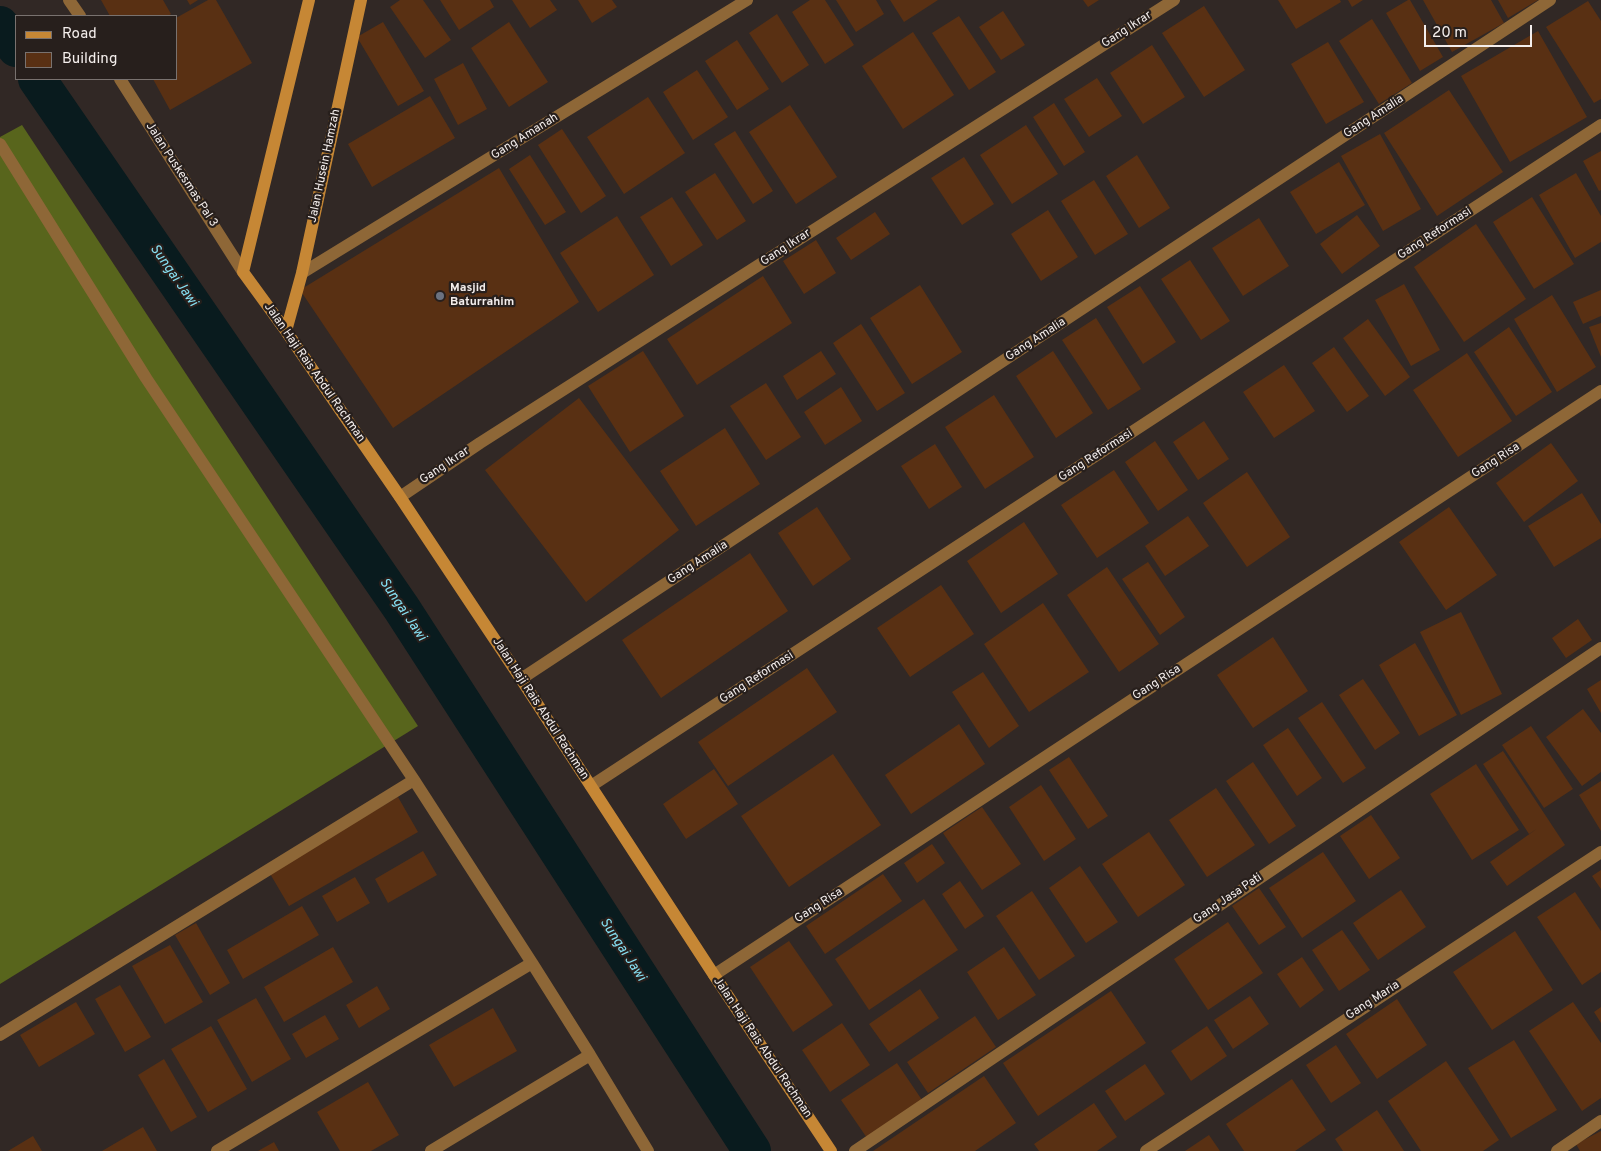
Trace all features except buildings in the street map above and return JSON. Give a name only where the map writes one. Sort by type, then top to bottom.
[{"type":"street","points":[[69,0],[79,15]]},
{"type":"street","points":[[243,272],[309,0]]},
{"type":"street","name":"Jalan Husein Hamzah","points":[[286,331],[302,273],[361,0]]},
{"type":"street","name":"Gang Amanah","points":[[302,273],[747,0]]},
{"type":"street","name":"Gang Ikrar","points":[[400,497],[480,443],[1174,0]]},
{"type":"street","name":"Gang Amalia","points":[[521,679],[1550,0]]},
{"type":"street","name":"Jalan Puskesmas Pal 3","points":[[121,80],[243,272]]},
{"type":"street","name":"Gang Reformasi","points":[[590,786],[1601,126]]},
{"type":"street","points":[[0,144],[146,378],[414,780],[532,963],[648,1151]]},
{"type":"street","name":"Jalan Haji Rais Abdul Rachman","points":[[243,272],[286,331],[400,497],[831,1151]]},
{"type":"street","name":"Gang Risa","points":[[714,975],[1601,391]]},
{"type":"street","name":"Gang Jasa Pati","points":[[855,1151],[1601,648]]},
{"type":"street","points":[[0,1035],[414,780]]},
{"type":"street","name":"Gang Maria","points":[[1146,1151],[1601,852]]},
{"type":"street","points":[[217,1151],[532,963]]},
{"type":"street","points":[[431,1151],[590,1055]]},
{"type":"street","points":[[1557,1151],[1601,1122]]},
{"type":"green space","points":[[22,125],[418,726],[0,984],[0,137]]},
{"type":"waterway","name":"Sungai Jawi","points":[[0,25],[15,47]]},
{"type":"waterway","name":"Sungai Jawi","points":[[38,80],[402,609],[752,1151]]},
{"type":"place","name":"Masjid Baturrahim","points":[[440,296]]}]
